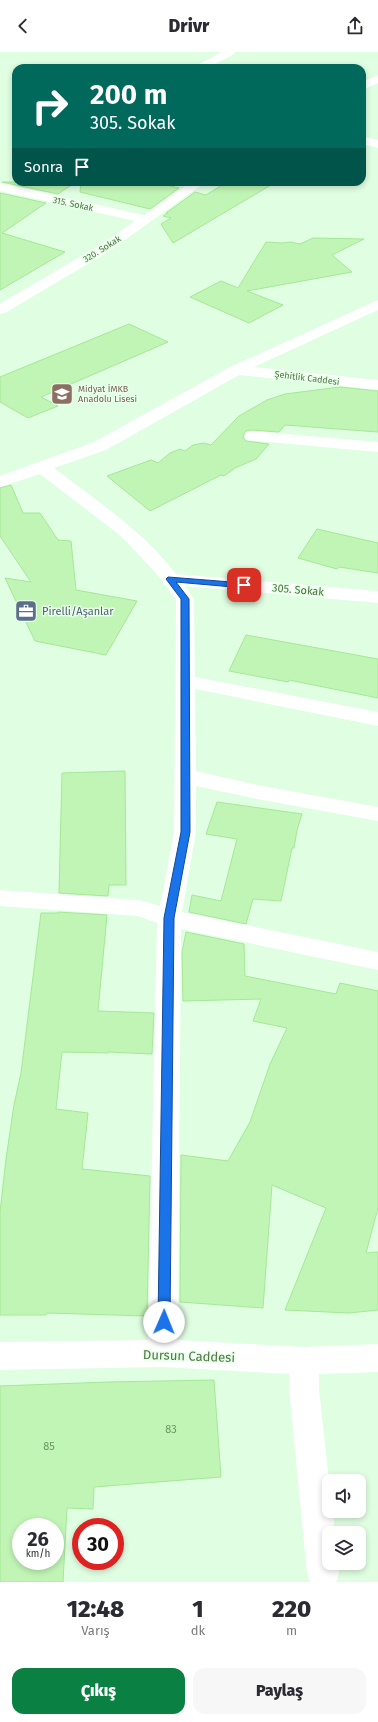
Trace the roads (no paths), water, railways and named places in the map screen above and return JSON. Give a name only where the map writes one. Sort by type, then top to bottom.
[{"type":"street","points":[[206,64],[230,52]]},
{"type":"street","points":[[366,141],[378,144]]},
{"type":"street","name":"320. Sokak","points":[[0,310],[103,249],[194,186]]},
{"type":"street","name":"315. Sokak","points":[[0,188],[146,219]]},
{"type":"street","points":[[0,482],[43,468],[100,446],[236,370],[378,304]]},
{"type":"street","name":"Şehitlik Caddesi","points":[[236,370],[378,385]]},
{"type":"street","points":[[252,436],[378,447]]},
{"type":"street","points":[[43,468],[127,532],[162,568],[185,599],[185,832],[169,918],[164,1353]]},
{"type":"street","name":"305. Sokak","points":[[170,579],[378,597]]},
{"type":"street","points":[[185,681],[378,719]]},
{"type":"street","points":[[184,776],[256,792],[378,814]]},
{"type":"street","points":[[0,898],[139,908],[169,918],[378,961]]},
{"type":"street","name":"Dursun Caddesi","points":[[0,1356],[164,1353],[304,1361],[378,1358]]},
{"type":"street","points":[[304,1361],[304,1390],[323,1573]]},
{"type":"place","name":"Midyat İMKB Anadolu Lisesi","points":[[62,394]]},
{"type":"place","name":"Pirelli/Aşanlar","points":[[26,611]]}]
